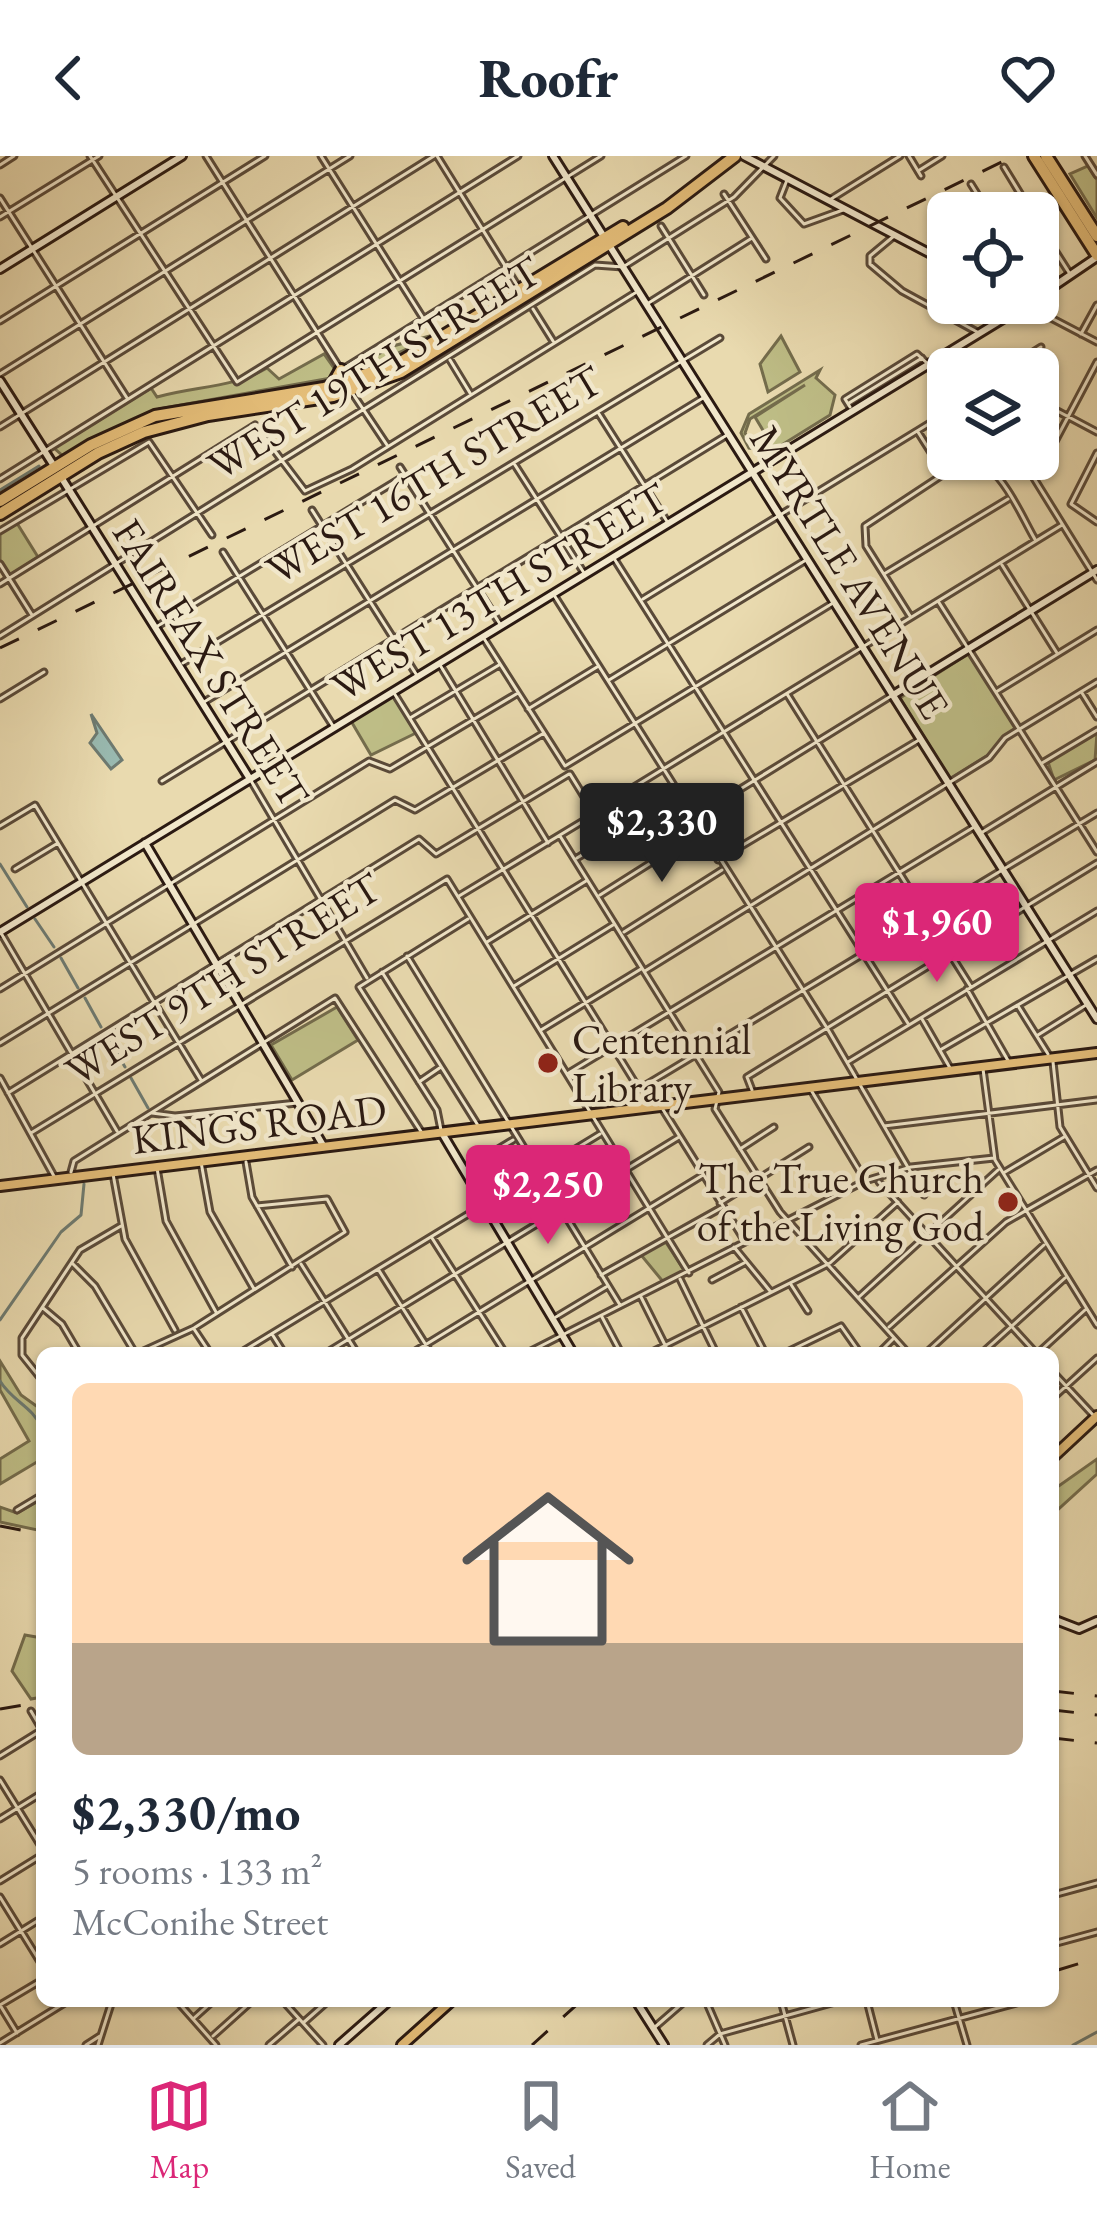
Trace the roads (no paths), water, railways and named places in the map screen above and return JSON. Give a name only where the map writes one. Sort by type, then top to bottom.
[{"type":"highway","points":[[0,501],[114,445],[176,422],[321,399],[398,363],[607,242],[724,156]]},
{"type":"highway","points":[[0,514],[107,436],[171,411],[352,382],[427,358],[739,156]]},
{"type":"highway","points":[[1039,157],[1094,237],[1097,256]]},
{"type":"main road","name":"KINGS ROAD","points":[[0,1186],[1097,1053]]},
{"type":"main road","points":[[1059,1451],[1096,1417]]},
{"type":"main road","points":[[402,2045],[444,2007]]},
{"type":"street","points":[[0,165],[14,156]]},
{"type":"street","points":[[0,217],[99,156]]},
{"type":"street","points":[[0,269],[182,156]]},
{"type":"street","points":[[206,156],[352,382],[388,447]]},
{"type":"street","points":[[0,321],[266,156]]},
{"type":"street","points":[[321,156],[424,319]]},
{"type":"street","points":[[0,378],[350,156]]},
{"type":"street","points":[[0,427],[435,156],[517,285]]},
{"type":"street","points":[[0,479],[518,156]]},
{"type":"street","name":"MYRTLE AVENUE","points":[[553,156],[1097,1019]]},
{"type":"street","points":[[91,158],[234,382],[601,156]]},
{"type":"street","points":[[352,382],[424,319],[686,156]]},
{"type":"street","points":[[739,156],[927,252]]},
{"type":"street","name":"WEST 19TH STREET","points":[[0,636],[595,265],[623,267],[669,239],[728,201],[774,156]]},
{"type":"street","points":[[829,201],[900,156]]},
{"type":"street","points":[[909,156],[920,174],[942,156]]},
{"type":"street","points":[[1085,156],[1097,175]]},
{"type":"street","points":[[1004,167],[1019,192]]},
{"type":"street","points":[[787,179],[780,198],[804,224],[844,209]]},
{"type":"street","points":[[970,184],[975,192]]},
{"type":"street","points":[[724,194],[766,259]]},
{"type":"street","points":[[0,198],[128,400]]},
{"type":"street","points":[[661,226],[704,295]]},
{"type":"street","points":[[895,236],[868,258],[902,291],[980,334]]},
{"type":"street","points":[[646,305],[752,238]]},
{"type":"street","points":[[1059,284],[1097,256]]},
{"type":"street","points":[[1059,257],[1071,276]]},
{"type":"street","points":[[0,584],[257,425],[303,492],[388,447],[638,291]]},
{"type":"street","points":[[531,305],[554,343]]},
{"type":"street","points":[[1082,334],[1097,305]]},
{"type":"street","points":[[1059,322],[1097,342]]},
{"type":"street","name":"WEST 13TH STREET","points":[[956,348],[995,324]]},
{"type":"street","name":"WEST 16TH STREET","points":[[179,665],[720,338]]},
{"type":"street","points":[[448,357],[471,394]]},
{"type":"street","points":[[853,412],[845,399],[912,357],[927,362]]},
{"type":"street","name":"WEST 13TH STREET","points":[[0,932],[853,412],[927,362]]},
{"type":"street","points":[[1059,434],[1097,362]]},
{"type":"street","name":"FAIRFAX STREET","points":[[0,378],[227,741],[368,980]]},
{"type":"street","points":[[352,382],[363,407]]},
{"type":"street","points":[[203,703],[705,397]]},
{"type":"street","points":[[598,410],[668,524]]},
{"type":"street","points":[[1059,412],[1097,432]]},
{"type":"street","points":[[641,600],[927,424]]},
{"type":"street","points":[[917,430],[927,446]]},
{"type":"street","points":[[162,781],[729,434]]},
{"type":"street","points":[[0,531],[146,442],[157,447],[212,535]]},
{"type":"street","points":[[1097,453],[1071,506],[1097,522]]},
{"type":"street","points":[[513,461],[585,575]]},
{"type":"street","points":[[400,466],[501,626]]},
{"type":"street","points":[[156,628],[406,475]]},
{"type":"street","points":[[911,617],[863,532],[874,516],[933,480]]},
{"type":"street","points":[[998,480],[1036,541]]},
{"type":"street","points":[[692,819],[1096,574],[1035,480]]},
{"type":"street","points":[[884,574],[1009,498]]},
{"type":"street","points":[[313,509],[417,676]]},
{"type":"street","points":[[689,1273],[459,896],[1062,525]]},
{"type":"street","points":[[224,552],[334,728]]},
{"type":"street","points":[[614,557],[909,1024]]},
{"type":"street","points":[[608,681],[807,560]]},
{"type":"street","points":[[1000,563],[1058,655]]},
{"type":"street","points":[[0,564],[33,616]]},
{"type":"street","points":[[554,593],[700,832],[804,990],[924,1195]]},
{"type":"street","points":[[938,601],[1097,852]]},
{"type":"street","points":[[565,766],[834,602]]},
{"type":"street","points":[[996,692],[1097,630]]},
{"type":"street","points":[[483,636],[610,839]]},
{"type":"street","points":[[439,663],[548,843]]},
{"type":"street","points":[[410,718],[500,664]]},
{"type":"street","points":[[528,709],[599,666]]},
{"type":"street","points":[[0,699],[44,672]]},
{"type":"street","points":[[540,1030],[948,783],[988,758],[1019,729],[1097,682]]},
{"type":"street","points":[[393,691],[639,1089],[1097,813]]},
{"type":"street","points":[[1082,692],[1097,717]]},
{"type":"street","points":[[0,989],[369,761],[388,770],[518,693]]},
{"type":"street","points":[[787,694],[950,952],[1010,1065]]},
{"type":"street","points":[[1041,764],[1097,730]]},
{"type":"street","points":[[0,1043],[395,800],[413,811],[544,733]]},
{"type":"street","points":[[718,860],[920,739]]},
{"type":"street","points":[[567,1074],[899,873],[1097,762]]},
{"type":"street","points":[[8,1093],[419,839],[435,854],[569,774]]},
{"type":"street","points":[[575,860],[678,796]]},
{"type":"street","points":[[0,826],[35,805],[202,1081]]},
{"type":"street","points":[[598,896],[700,832]]},
{"type":"street","points":[[560,836],[719,1092],[716,1109],[758,1178],[788,1221],[903,1347]]},
{"type":"street","points":[[15,869],[59,842]]},
{"type":"street","points":[[145,843],[324,1147]]},
{"type":"street","points":[[754,1096],[747,1077],[1097,862]]},
{"type":"street","points":[[621,934],[724,869]]},
{"type":"street","name":"WEST 9TH STREET","points":[[31,1133],[448,879],[459,896]]},
{"type":"street","points":[[486,943],[588,880]]},
{"type":"street","points":[[848,1062],[1097,910]]},
{"type":"street","points":[[470,918],[359,987],[437,1109],[442,1133],[462,1171],[570,1347]]},
{"type":"street","points":[[514,986],[615,924]]},
{"type":"street","points":[[0,932],[118,1133]]},
{"type":"street","points":[[406,956],[621,1306]]},
{"type":"street","points":[[940,1050],[1097,958]]},
{"type":"street","points":[[382,971],[480,1128]]},
{"type":"street","points":[[72,1177],[74,1161],[335,998],[424,1135]]},
{"type":"street","points":[[1018,1006],[1052,1060],[1065,1136],[1097,1188]]},
{"type":"street","points":[[1036,1036],[1092,1007]]},
{"type":"street","points":[[921,1018],[952,1072]]},
{"type":"street","points":[[419,1082],[442,1066]]},
{"type":"street","points":[[983,1069],[994,1158],[1097,1325]]},
{"type":"street","points":[[1,1082],[56,1179]]},
{"type":"street","points":[[811,1089],[866,1181]]},
{"type":"street","points":[[883,1126],[1097,1100]]},
{"type":"street","points":[[152,1113],[175,1116],[298,1103]]},
{"type":"street","points":[[662,1107],[743,1239]]},
{"type":"street","points":[[740,1149],[774,1127]]},
{"type":"street","points":[[250,1347],[601,1133]]},
{"type":"street","points":[[857,1298],[1001,1171],[1065,1136]]},
{"type":"street","points":[[335,1347],[679,1137]]},
{"type":"street","points":[[462,1171],[515,1139]]},
{"type":"street","points":[[601,1275],[668,1239],[809,1147]]},
{"type":"street","points":[[245,1156],[257,1205],[293,1268]]},
{"type":"street","points":[[539,1347],[680,1279],[743,1239],[866,1181],[908,1168],[994,1158]]},
{"type":"street","points":[[201,1162],[210,1212],[255,1291]]},
{"type":"street","points":[[157,1167],[166,1222],[217,1314]]},
{"type":"street","points":[[887,1330],[956,1266],[1026,1211],[1097,1170]]},
{"type":"street","points":[[112,1172],[121,1226],[176,1332]]},
{"type":"street","points":[[422,1347],[703,1175]]},
{"type":"street","points":[[878,1181],[1031,1347]]},
{"type":"street","points":[[148,1347],[194,1328],[345,1232],[327,1199],[257,1205]]},
{"type":"street","points":[[641,1297],[665,1346],[826,1264],[898,1202]]},
{"type":"street","points":[[36,1373],[21,1351],[22,1338],[88,1242],[121,1226]]},
{"type":"street","points":[[431,1237],[501,1347]]},
{"type":"street","points":[[933,1347],[1046,1244]]},
{"type":"street","points":[[733,1246],[771,1292]]},
{"type":"street","points":[[72,1263],[95,1286],[133,1347]]},
{"type":"street","points":[[712,1280],[746,1263]]},
{"type":"street","points":[[301,1264],[353,1347]]},
{"type":"street","points":[[378,1269],[426,1345]]},
{"type":"street","points":[[988,1347],[1066,1276]]},
{"type":"street","points":[[680,1279],[713,1347]]},
{"type":"street","points":[[790,1283],[808,1310]]},
{"type":"street","points":[[556,1318],[608,1286]]},
{"type":"street","points":[[42,1307],[62,1324],[75,1347]]},
{"type":"street","points":[[741,1307],[762,1347]]},
{"type":"street","points":[[1044,1347],[1086,1309]]},
{"type":"street","points":[[602,1316],[618,1347]]},
{"type":"street","points":[[796,1347],[844,1327],[856,1347]]},
{"type":"street","points":[[194,1328],[206,1347]]},
{"type":"street","points":[[272,1334],[280,1347]]},
{"type":"street","points":[[885,1347],[895,1338]]},
{"type":"street","points":[[806,1342],[809,1347]]},
{"type":"street","points":[[1059,1392],[1097,1358]]},
{"type":"street","points":[[1059,1378],[1096,1417]]},
{"type":"street","points":[[17,1510],[36,1499]]},
{"type":"street","points":[[1059,1621],[1083,1628],[1097,1621]]},
{"type":"street","points":[[31,1711],[36,1720]]},
{"type":"street","points":[[0,1756],[36,1734]]},
{"type":"street","points":[[0,1780],[36,1838]]},
{"type":"street","points":[[0,1819],[36,1797]]},
{"type":"street","points":[[0,1881],[36,1860]]},
{"type":"street","points":[[1059,1893],[1097,1883]]},
{"type":"street","points":[[0,1897],[36,1955]]},
{"type":"street","points":[[0,1944],[36,1922]]},
{"type":"street","points":[[1059,1942],[1097,1932]]},
{"type":"street","points":[[17,2033],[0,2005],[36,1984]]},
{"type":"street","points":[[0,2043],[58,2007]]},
{"type":"street","points":[[98,2045],[110,2007]]},
{"type":"street","points":[[182,2007],[216,2045]]},
{"type":"street","points":[[193,2019],[206,2007]]},
{"type":"street","points":[[210,2038],[245,2007]]},
{"type":"street","points":[[289,2007],[323,2045]]},
{"type":"street","points":[[269,2045],[320,2007]]},
{"type":"street","points":[[339,2045],[382,2007]]},
{"type":"street","points":[[640,2007],[664,2045]]},
{"type":"street","points":[[653,2029],[679,2007]]},
{"type":"street","points":[[709,2007],[725,2045]]},
{"type":"street","points":[[783,2007],[793,2045]]},
{"type":"street","points":[[707,2045],[720,2034],[817,2007]]},
{"type":"street","points":[[868,2007],[877,2041]]},
{"type":"street","points":[[956,2007],[967,2045]]},
{"type":"street","points":[[861,2045],[1001,2007]]},
{"type":"street","points":[[86,2045],[101,2036]]},
{"type":"water","points":[[91,714],[122,760],[111,769],[90,743],[97,733]]},
{"type":"waterway","points":[[0,490],[39,466]]},
{"type":"waterway","points":[[0,864],[27,907]]},
{"type":"waterway","points":[[35,919],[54,947]]},
{"type":"waterway","points":[[61,958],[78,988]]},
{"type":"waterway","points":[[85,998],[101,1027]]},
{"type":"waterway","points":[[108,1038],[125,1067]]},
{"type":"waterway","points":[[131,1078],[148,1108]]},
{"type":"waterway","points":[[0,1320],[61,1232],[81,1215],[84,1184]]},
{"type":"waterway","points":[[0,1381],[36,1419]]},
{"type":"waterway","points":[[1073,2045],[1097,2032]]},
{"type":"railway","points":[[0,648],[1014,156]]},
{"type":"railway","points":[[0,1526],[36,1533]]},
{"type":"railway","points":[[1059,1692],[1097,1696]]},
{"type":"railway","points":[[0,1709],[36,1703]]},
{"type":"railway","points":[[1059,1711],[1097,1715]]},
{"type":"railway","points":[[1059,1739],[1097,1743]]},
{"type":"railway","points":[[1059,1970],[1097,1958]]},
{"type":"railway","points":[[532,2045],[574,2007]]},
{"type":"place","name":"Centennial Library","points":[[548,1063]]},
{"type":"place","name":"The True Church of the Living God","points":[[1008,1202]]}]
